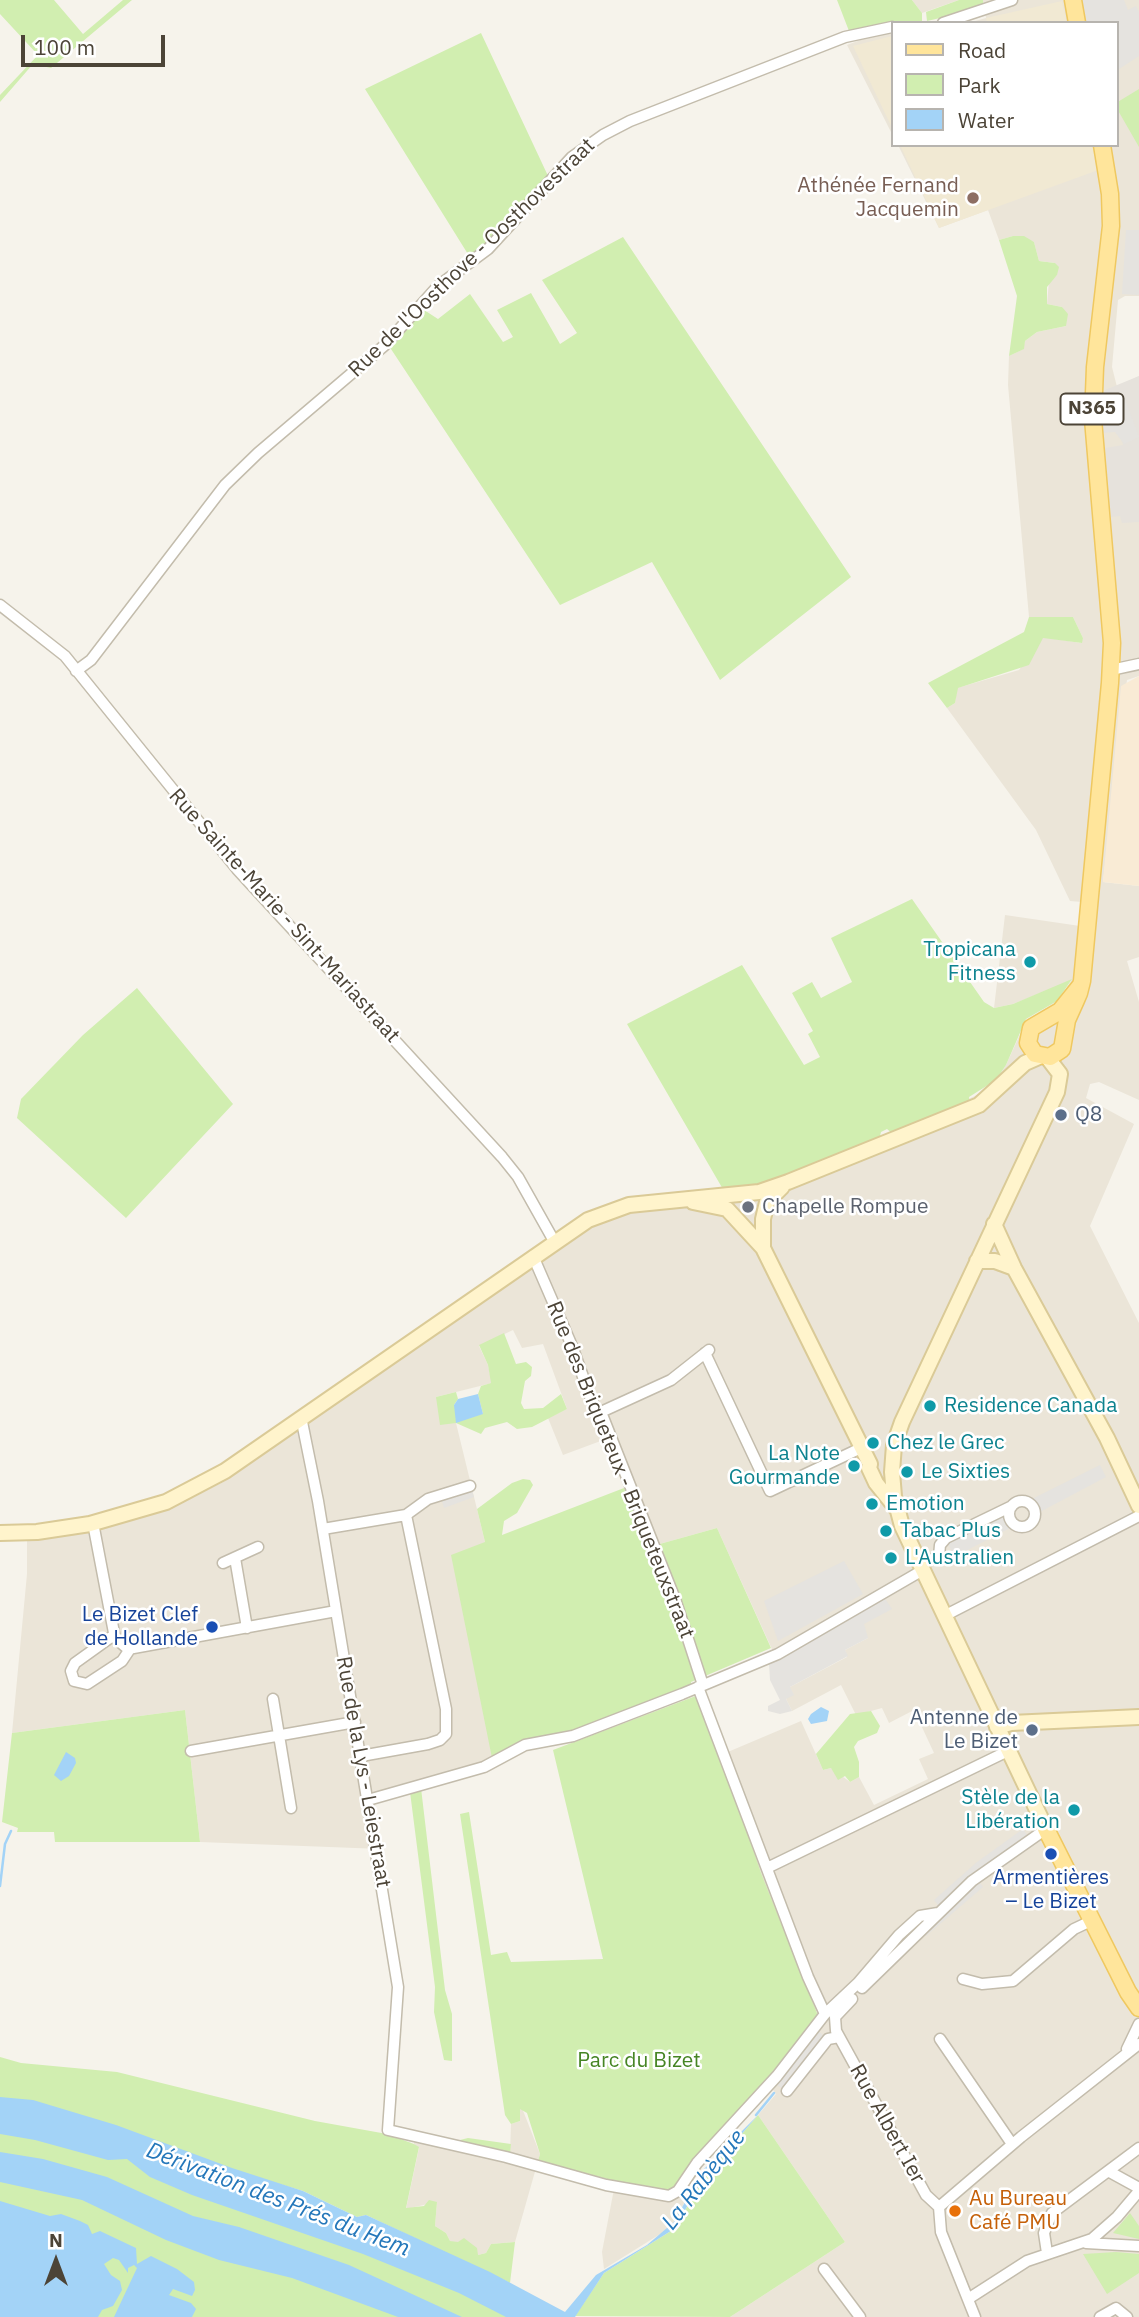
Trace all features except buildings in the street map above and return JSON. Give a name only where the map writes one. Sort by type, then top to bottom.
[{"type":"main road","points":[[1073,0],[1077,21]]},
{"type":"main road","name":"N365","points":[[1065,1038],[1081,985],[1111,670],[1110,618],[1093,419],[1095,367],[1112,216],[1102,147]]},
{"type":"main road","points":[[1044,1020],[1058,1023],[1065,1038],[1057,1054],[1044,1057],[1031,1049],[1028,1035],[1034,1026],[1044,1020],[1060,1011],[1081,985]]},
{"type":"main road","points":[[1046,1829],[1128,1992],[1139,2008]]},
{"type":"main road","points":[[1114,1961],[1139,1995]]},
{"type":"street","points":[[949,21],[1012,0]]},
{"type":"street","name":"Rue de l'Oosthove - Oosthovestraat","points":[[76,671],[91,660],[225,485],[258,453],[385,345],[438,286],[488,248],[572,157],[603,135],[630,121],[845,37],[890,27]]},
{"type":"street","name":"Rue Sainte-Marie - Sint-Mariastraat","points":[[0,605],[41,635],[76,671],[237,869],[502,1157],[517,1177],[554,1241]]},
{"type":"street","points":[[1111,670],[1139,664]]},
{"type":"street","points":[[1009,1077],[1028,1035]]},
{"type":"street","name":"N365","points":[[1046,1829],[944,1616],[897,1509],[892,1462],[902,1422],[1057,1092],[1067,1077],[1065,1038]]},
{"type":"street","points":[[0,1533],[37,1532],[93,1523],[166,1502],[201,1486],[554,1241],[579,1225],[614,1209],[686,1200],[728,1202],[763,1197],[788,1182],[979,1105],[1029,1060],[1044,1057],[1060,1074],[1057,1092]]},
{"type":"street","points":[[763,1197],[763,1248]]},
{"type":"street","points":[[728,1202],[763,1248],[870,1464],[869,1468],[880,1490],[897,1509]]},
{"type":"street","points":[[745,1225],[763,1219]]},
{"type":"street","points":[[995,1224],[1014,1268],[1107,1438],[1139,1506]]},
{"type":"street","name":"Rue des Briqueteux - Briqueteuxstraat","points":[[533,1256],[572,1346],[590,1399],[596,1410],[601,1412],[675,1599],[700,1686],[767,1868],[825,2014]]},
{"type":"street","points":[[977,1261],[995,1261],[1014,1268]]},
{"type":"street","points":[[601,1412],[671,1380],[707,1352],[770,1491],[861,1448]]},
{"type":"street","name":"Rue de la Lys - Leiestraat","points":[[301,1417],[323,1529],[398,1987],[388,2130],[506,2157],[606,2185],[669,2196],[678,2191],[719,2137],[777,2076],[825,2014]]},
{"type":"street","points":[[870,1464],[892,1462]]},
{"type":"street","points":[[323,1529],[406,1515],[428,1499],[470,1486]]},
{"type":"street","points":[[368,1800],[484,1767],[525,1745],[573,1736],[778,1654],[939,1556],[940,1545],[946,1538],[1012,1506]]},
{"type":"street","points":[[361,1756],[440,1740],[448,1726],[406,1515]]},
{"type":"street","points":[[944,1616],[1139,1516]]},
{"type":"street","points":[[93,1523],[114,1635],[122,1646],[130,1649],[337,1612]]},
{"type":"street","points":[[223,1563],[258,1547]]},
{"type":"street","points":[[235,1558],[247,1628]]},
{"type":"street","points":[[114,1635],[75,1663],[71,1671],[74,1681],[87,1685],[122,1661],[130,1649]]},
{"type":"street","points":[[273,1699],[291,1808]]},
{"type":"street","points":[[997,1727],[1011,1723],[1139,1717]]},
{"type":"street","points":[[191,1751],[355,1722]]},
{"type":"street","points":[[767,1868],[1008,1751]]},
{"type":"street","points":[[787,2091],[828,2039],[839,2037],[834,2024],[837,2014],[978,1877],[1046,1829]]},
{"type":"street","points":[[825,2014],[858,1983],[911,1923],[924,1914],[938,1913]]},
{"type":"street","points":[[963,1979],[982,1984],[1013,1981],[1074,1929],[1093,1920]]},
{"type":"street","points":[[1121,2056],[1132,2043],[1139,2024]]},
{"type":"street","name":"Rue Albert Ier","points":[[839,2037],[926,2195],[939,2207]]},
{"type":"street","points":[[940,2039],[1012,2144]]},
{"type":"street","points":[[975,2317],[939,2228],[939,2207],[1012,2144],[1139,2044]]},
{"type":"street","points":[[1047,2253],[1044,2233],[1049,2217],[1139,2148]]},
{"type":"street","points":[[1085,2243],[1111,2224],[1139,2189],[1108,2171]]},
{"type":"street","points":[[968,2299],[1027,2261],[1047,2253],[1085,2243],[1139,2246]]},
{"type":"street","points":[[824,2269],[860,2317]]},
{"type":"street","points":[[1100,2317],[1116,2308],[1128,2317]]},
{"type":"shaded area","points":[[912,0],[959,0],[922,13]]},
{"type":"shaded area","points":[[983,0],[1139,0],[1139,296],[1125,296],[1118,300],[1112,367],[1117,387],[1139,376],[1139,676],[1127,680],[1103,882],[1139,886],[1139,957],[1127,961],[1139,1002],[1139,1100],[1099,1082],[1090,1084],[1086,1098],[1134,1124],[1090,1226],[1139,1323],[1139,2317],[730,2317],[845,2242],[758,2115],[776,2094],[773,2090],[798,2052],[825,2023],[809,2000],[716,1757],[801,1721],[823,1770],[831,1768],[850,1782],[859,1777],[874,1805],[928,1779],[919,1759],[934,1753],[914,1710],[889,1723],[882,1708],[856,1715],[841,1685],[792,1711],[786,1699],[790,1687],[847,1657],[845,1650],[868,1638],[775,1656],[717,1528],[649,1547],[606,1439],[563,1455],[548,1418],[567,1409],[543,1344],[522,1348],[513,1330],[479,1346],[488,1365],[492,1383],[436,1397],[456,1423],[485,1542],[494,1767],[375,1803],[381,1849],[200,1842],[185,1710],[12,1733],[27,1574],[27,1541],[170,1509],[223,1482],[588,1226],[620,1213],[724,1201],[894,1135],[979,1094],[996,1080],[1006,1065],[1027,1019],[1057,1001],[1071,981],[1013,1004],[994,1008],[1005,915],[1080,926],[1082,902],[1070,901],[1036,830],[947,708],[955,703],[957,688],[1019,670],[1043,637],[1081,643],[1083,638],[1073,617],[1029,617],[1008,385],[1009,356],[1023,349],[1025,341],[1037,332],[1066,326],[1062,307],[1047,304],[1049,281],[1057,275],[1055,263],[1039,261],[1034,242],[1013,236],[999,240],[988,210],[939,228],[899,147],[1118,147],[1118,21],[975,21],[986,18]]},
{"type":"shaded area","points":[[1081,0],[1124,0],[1128,10],[1136,6],[1139,12],[1139,56],[1118,70],[1118,21],[1084,21]]},
{"type":"shaded area","points":[[1062,1],[1067,21],[987,21],[986,18]]},
{"type":"shaded area","name":"Athénée Fernand Jacquemin","points":[[890,33],[890,130],[847,45],[874,35]]},
{"type":"shaded area","name":"Athénée Fernand Jacquemin","points":[[890,37],[890,124],[853,46]]},
{"type":"shaded area","name":"Athénée Fernand Jacquemin","points":[[901,147],[1096,147],[1101,169],[939,228]]},
{"type":"shaded area","points":[[1126,230],[1139,230],[1139,295],[1122,294]]},
{"type":"shaded area","points":[[1139,376],[1139,522],[1122,523],[1120,516],[1111,517],[1105,448],[1123,445],[1119,428],[1104,431],[1105,390]]},
{"type":"shaded area","points":[[1124,397],[1139,437],[1124,444],[1115,432],[1102,433],[1101,400]]},
{"type":"shaded area","points":[[1139,676],[1139,886],[1103,882],[1121,686]]},
{"type":"shaded area","points":[[1100,1465],[1106,1477],[1038,1513],[1030,1500]]},
{"type":"shaded area","points":[[472,1490],[474,1497],[444,1508],[442,1501]]},
{"type":"shaded area","points":[[1006,1512],[1012,1527],[954,1557],[947,1541]]},
{"type":"shaded area","points":[[844,1561],[863,1594],[778,1641],[764,1601]]},
{"type":"shaded area","points":[[882,1594],[892,1609],[864,1624],[868,1638],[845,1650],[848,1656],[790,1687],[794,1695],[786,1699],[792,1711],[780,1714],[768,1711],[768,1706],[780,1700],[770,1680],[769,1663],[775,1656]]},
{"type":"shaded area","points":[[1023,1829],[1027,1835],[974,1874],[983,1887],[926,1936],[921,1931],[943,1912],[934,1900],[977,1862]]},
{"type":"shaded area","points":[[818,2031],[824,2036],[783,2089],[777,2085]]},
{"type":"shaded area","points":[[522,2108],[540,2154],[515,2242],[491,2244],[486,2253],[478,2255],[450,2241],[446,2233],[435,2226],[437,2202],[406,2209],[419,2148],[414,2144],[413,2133],[510,2154],[511,2124],[520,2121],[519,2109]]},
{"type":"shaded area","points":[[614,2189],[666,2199],[688,2196],[674,2222],[665,2231],[604,2269],[602,2252]]},
{"type":"green space","points":[[0,0],[54,0],[83,34],[123,0],[132,0],[51,68],[33,64],[0,102],[0,95],[38,55],[0,14]]},
{"type":"green space","points":[[837,0],[912,0],[922,13],[922,21],[890,21],[849,31]]},
{"type":"green space","points":[[959,0],[983,0],[984,8],[927,21],[926,12]]},
{"type":"green space","points":[[481,33],[549,178],[471,259],[365,89]]},
{"type":"green space","points":[[1139,89],[1139,147],[1118,110],[1118,102]]},
{"type":"green space","points":[[1024,236],[1034,242],[1039,261],[1055,263],[1059,267],[1057,275],[1047,287],[1047,304],[1062,307],[1068,314],[1066,326],[1037,332],[1025,341],[1024,349],[1009,356],[1017,296],[999,240]]},
{"type":"green space","points":[[623,237],[851,577],[720,680],[652,562],[560,605],[389,346],[421,308],[438,319],[470,294],[503,342],[513,337],[497,310],[531,293],[560,344],[577,333],[542,280]]},
{"type":"green space","points":[[1029,617],[1073,617],[1083,638],[1082,643],[1043,638],[1029,665],[958,688],[955,703],[947,708],[928,683],[1024,632]]},
{"type":"green space","points":[[912,899],[984,1002],[994,1008],[1013,1004],[1072,979],[1057,1001],[1026,1019],[1006,1065],[996,1080],[969,1097],[970,1104],[894,1135],[887,1129],[881,1132],[879,1140],[762,1185],[724,1191],[627,1024],[742,965],[804,1065],[820,1057],[808,1034],[813,1031],[792,993],[812,982],[821,998],[852,982],[831,938]]},
{"type":"green space","points":[[137,988],[233,1104],[126,1218],[17,1118],[21,1099],[83,1035]]},
{"type":"green space","points":[[504,1333],[516,1364],[526,1362],[532,1367],[531,1376],[525,1381],[521,1403],[524,1409],[543,1408],[561,1394],[567,1409],[532,1427],[517,1429],[507,1422],[485,1428],[481,1434],[456,1423],[440,1425],[436,1397],[456,1392],[458,1399],[454,1405],[483,1414],[478,1394],[481,1386],[491,1383],[488,1365],[479,1345]]},
{"type":"green space","points":[[523,1479],[530,1480],[533,1485],[517,1513],[504,1521],[502,1535],[624,1488],[649,1547],[717,1528],[771,1648],[691,1682],[691,1687],[572,1733],[524,1740],[492,1758],[451,1555],[485,1542],[477,1509],[512,1483]]},
{"type":"green space","name":"Parc du Bizet","points":[[701,1694],[761,1873],[819,2018],[769,2080],[707,2145],[680,2183],[673,2190],[650,2190],[538,2161],[540,2154],[527,2113],[520,2109],[520,2121],[511,2124],[505,2115],[460,1814],[469,1812],[491,1955],[507,1952],[511,1962],[603,1959],[553,1750]]},
{"type":"green space","points":[[185,1710],[200,1842],[55,1842],[54,1832],[17,1832],[18,1828],[2,1822],[12,1733]]},
{"type":"green space","points":[[871,1711],[880,1726],[877,1733],[858,1741],[854,1747],[859,1762],[859,1777],[850,1782],[845,1776],[838,1780],[831,1768],[823,1770],[816,1754],[850,1714]]},
{"type":"green space","points":[[421,1788],[445,1990],[452,2014],[452,2061],[444,2060],[434,2012],[435,1987],[410,1792]]},
{"type":"green space","points":[[0,2057],[21,2063],[117,2072],[315,2121],[387,2134],[414,2144],[419,2147],[406,2208],[424,2206],[429,2200],[437,2202],[435,2226],[446,2233],[450,2241],[458,2242],[464,2238],[477,2248],[478,2255],[486,2253],[491,2244],[515,2242],[510,2283],[366,2215],[357,2217],[303,2191],[236,2171],[570,2317],[0,2317]]},
{"type":"green space","points":[[758,2115],[845,2242],[730,2317],[575,2316],[604,2273],[674,2229],[703,2179]]},
{"type":"green space","points":[[468,2138],[511,2144],[510,2155],[459,2144],[460,2140]]},
{"type":"green space","points":[[1130,2213],[1139,2226],[1139,2239],[1113,2233]]},
{"type":"green space","points":[[1083,2254],[1139,2254],[1139,2273],[1107,2294]]},
{"type":"water","points":[[478,1394],[483,1414],[456,1423],[454,1405],[458,1399]]},
{"type":"water","points":[[821,1707],[829,1711],[827,1721],[811,1724],[808,1719]]},
{"type":"water","points":[[66,1752],[75,1758],[76,1763],[69,1776],[61,1781],[54,1775]]},
{"type":"water","name":"Dérivation des Prés du Hem","points":[[0,2097],[33,2100],[116,2125],[303,2191],[357,2217],[366,2215],[490,2272],[565,2312],[596,2275],[647,2245],[674,2222],[702,2171],[758,2115],[703,2179],[674,2229],[604,2273],[575,2317],[506,2317],[459,2293],[363,2254],[192,2195],[150,2177],[127,2159],[108,2160],[35,2140],[0,2134]]},
{"type":"water","points":[[0,2152],[43,2159],[107,2177],[193,2216],[239,2227],[349,2265],[462,2317],[398,2317],[292,2278],[219,2260],[166,2240],[82,2200],[0,2182]]},
{"type":"water","points":[[0,2201],[50,2216],[61,2214],[80,2221],[88,2225],[92,2234],[100,2231],[136,2248],[137,2264],[151,2256],[177,2269],[194,2282],[195,2290],[192,2296],[173,2289],[169,2295],[191,2303],[196,2309],[192,2317],[114,2317],[137,2268],[134,2265],[128,2268],[128,2273],[119,2260],[113,2258],[104,2264],[111,2275],[120,2281],[122,2290],[113,2306],[102,2310],[98,2317],[0,2317]]},
{"type":"waterway","points":[[0,1886],[5,1844],[11,1831]]},
{"type":"waterway","name":"La Rabèque","points":[[756,2115],[774,2093]]},
{"type":"place","name":"Athénée Fernand Jacquemin","points":[[973,198]]},
{"type":"place","name":"Tropicana Fitness","points":[[1030,962]]},
{"type":"place","name":"Q8","points":[[1061,1115]]},
{"type":"place","name":"Chapelle Rompue","points":[[748,1207]]},
{"type":"place","name":"Residence Canada","points":[[930,1406]]},
{"type":"place","name":"Chez le Grec","points":[[873,1443]]},
{"type":"place","name":"La Note Gourmande","points":[[854,1466]]},
{"type":"place","name":"Le Sixties","points":[[907,1472]]},
{"type":"place","name":"Emotion","points":[[872,1504]]},
{"type":"place","name":"Tabac Plus","points":[[886,1531]]},
{"type":"place","name":"L'Australien","points":[[891,1558]]},
{"type":"place","name":"Le Bizet Clef de Hollande","points":[[212,1627]]},
{"type":"place","name":"Antenne de Le Bizet","points":[[1032,1730]]},
{"type":"place","name":"Stèle de la Libération","points":[[1074,1810]]},
{"type":"place","name":"Armentières – Le Bizet","points":[[1051,1854]]},
{"type":"place","name":"Au Bureau Café PMU","points":[[955,2211]]}]
